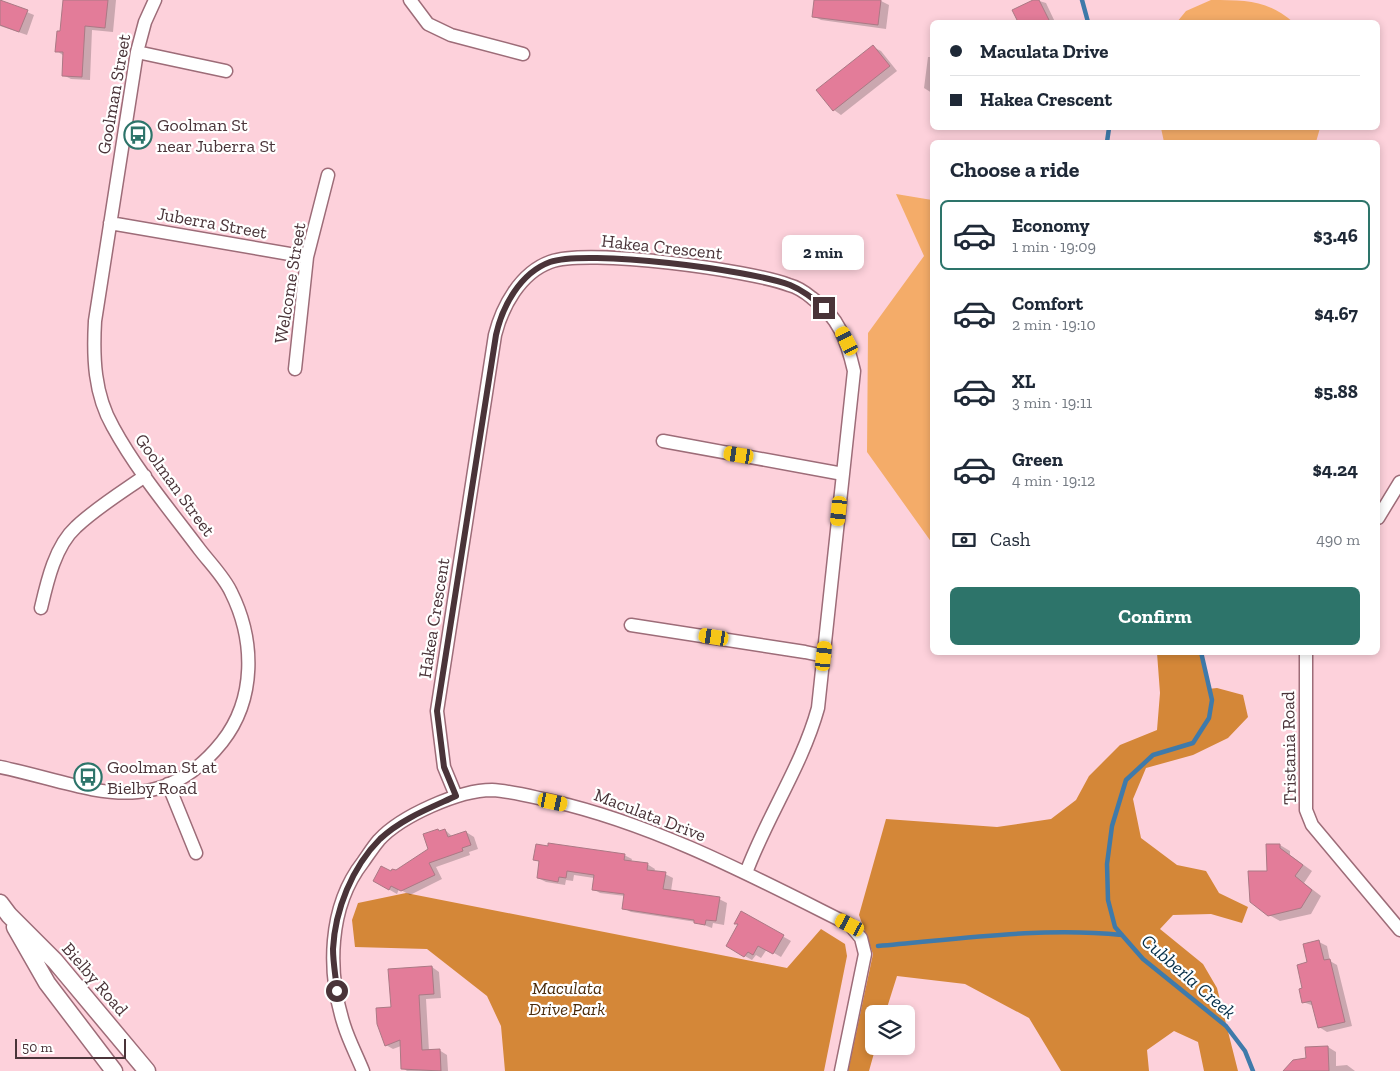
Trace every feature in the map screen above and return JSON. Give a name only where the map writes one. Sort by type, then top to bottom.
[{"type":"street","name":"Goolman Street","points":[[0,767],[92,791],[116,794],[140,792],[168,784],[209,758],[226,737],[241,706],[248,679],[250,662],[243,622],[231,591],[145,476],[112,426],[99,391],[93,356],[95,321],[137,52],[145,22],[155,0]]},
{"type":"street","points":[[410,0],[428,24],[451,35],[522,54]]},
{"type":"street","points":[[137,52],[226,70]]},
{"type":"street","name":"Welcome Street","points":[[295,369],[308,257],[328,175]]},
{"type":"street","name":"Juberra Street","points":[[110,223],[308,257]]},
{"type":"street","name":"Hakea Crescent","points":[[456,796],[444,767],[437,711],[496,335],[500,317],[526,277],[548,262],[573,257],[599,257],[716,270],[790,285],[813,298],[835,319],[847,341],[854,371],[818,708],[811,736],[756,847],[746,873]]},
{"type":"street","points":[[664,441],[843,474]]},
{"type":"street","points":[[40,608],[46,584],[61,546],[75,528],[145,476]]},
{"type":"street","points":[[1380,515],[1400,482]]},
{"type":"street","points":[[631,625],[824,656]]},
{"type":"street","name":"Tristania Road","points":[[1306,655],[1306,810],[1312,825],[1400,930]]},
{"type":"street","points":[[168,784],[196,853]]},
{"type":"street","name":"Maculata Drive","points":[[363,1071],[344,1025],[337,991],[333,950],[339,909],[356,871],[380,839],[414,815],[456,796],[492,790],[586,809],[629,824],[746,873],[850,925],[861,938],[865,954],[841,1071]]},
{"type":"street","name":"Bielby Road","points":[[5,909],[26,950],[47,983],[114,1071]]},
{"type":"street","name":"Bielby Road","points":[[5,909],[55,961],[147,1071]]},
{"type":"shaded area","points":[[1211,0],[1235,0],[1265,5],[1290,20],[1179,20],[1186,11]]},
{"type":"shaded area","points":[[1161,130],[1319,130],[1317,140],[1164,140]]},
{"type":"shaded area","points":[[896,194],[930,200],[930,540],[867,452],[868,333],[924,256]]},
{"type":"green space","points":[[1157,655],[1201,655],[1208,689],[1217,688],[1243,695],[1248,717],[1228,738],[1193,755],[1146,768],[1133,799],[1141,838],[1177,865],[1206,871],[1219,893],[1248,907],[1242,923],[1211,914],[1173,915],[1160,929],[1203,964],[1217,988],[1238,1071],[1204,1071],[1198,1042],[1174,1031],[1147,1050],[1149,1071],[1061,1071],[1029,1018],[965,984],[897,976],[888,1005],[865,1005],[865,1055],[873,1055],[869,1071],[848,1071],[873,954],[859,915],[886,819],[997,827],[1051,819],[1076,800],[1089,776],[1120,745],[1157,730],[1160,693]]},
{"type":"green space","name":"Maculata Drive Park","points":[[406,893],[787,968],[821,929],[845,944],[847,956],[824,1071],[505,1071],[501,1026],[487,996],[427,949],[355,947],[352,920],[358,903]]},
{"type":"building","points":[[0,0],[28,10],[19,32],[0,25]]},
{"type":"building","points":[[63,0],[108,0],[105,28],[85,26],[82,77],[62,76],[63,52],[55,52],[57,31],[60,31]]},
{"type":"building","points":[[814,0],[881,0],[878,25],[812,17]]},
{"type":"building","points":[[1033,0],[1039,0],[1049,20],[1017,20],[1012,10]]},
{"type":"building","points":[[873,45],[890,66],[833,111],[816,90]]},
{"type":"building","points":[[438,829],[439,831],[445,829],[448,837],[466,831],[471,845],[462,848],[463,851],[429,863],[435,875],[401,891],[391,886],[389,890],[373,881],[381,866],[391,871],[392,869],[396,870],[428,849],[423,834]]},
{"type":"building","points":[[548,843],[625,854],[624,860],[648,863],[647,870],[666,872],[663,889],[720,897],[716,921],[706,920],[705,925],[694,923],[694,920],[622,909],[624,894],[592,890],[594,875],[567,871],[566,878],[559,877],[558,882],[537,878],[539,861],[533,860],[536,844],[548,846]]},
{"type":"building","points":[[1266,844],[1280,844],[1280,848],[1303,865],[1295,876],[1312,890],[1301,908],[1268,916],[1250,902],[1248,871],[1267,871]]},
{"type":"building","points":[[741,911],[784,935],[773,954],[758,946],[753,955],[748,952],[744,957],[726,946],[738,924],[734,924]]},
{"type":"building","points":[[1319,940],[1324,960],[1330,959],[1345,1022],[1318,1028],[1311,1001],[1302,1003],[1299,989],[1302,988],[1297,965],[1307,962],[1303,944]]},
{"type":"building","points":[[432,966],[434,994],[419,995],[422,1050],[440,1049],[441,1071],[401,1069],[400,1040],[385,1046],[377,1024],[376,1008],[391,1007],[388,969]]},
{"type":"building","points":[[1328,1046],[1329,1071],[1283,1071],[1293,1060],[1306,1058],[1305,1047]]},
{"type":"waterway","name":"Cubberla Creek","points":[[1082,0],[1087,20]]},
{"type":"waterway","name":"Cubberla Creek","points":[[1107,140],[1109,130]]},
{"type":"waterway","name":"Cubberla Creek","points":[[1202,655],[1212,700],[1209,718],[1193,743],[1153,755],[1126,780],[1112,826],[1107,864],[1108,900],[1115,927],[1143,959],[1226,1026],[1245,1051],[1253,1071]]},
{"type":"waterway","points":[[878,946],[1030,933],[1061,932],[1122,935]]},
{"type":"place","name":"Goolman St near Juberra St","points":[[138,135]]},
{"type":"place","name":"Goolman St at Bielby Road","points":[[88,777]]},
{"type":"route","points":[[337,991],[333,950],[339,909],[356,871],[380,839],[414,815],[456,796],[444,767],[437,711],[496,335],[500,317],[511,298],[526,277],[548,262],[573,257],[599,257],[716,270],[767,279],[790,285],[813,298],[824,308]]}]
